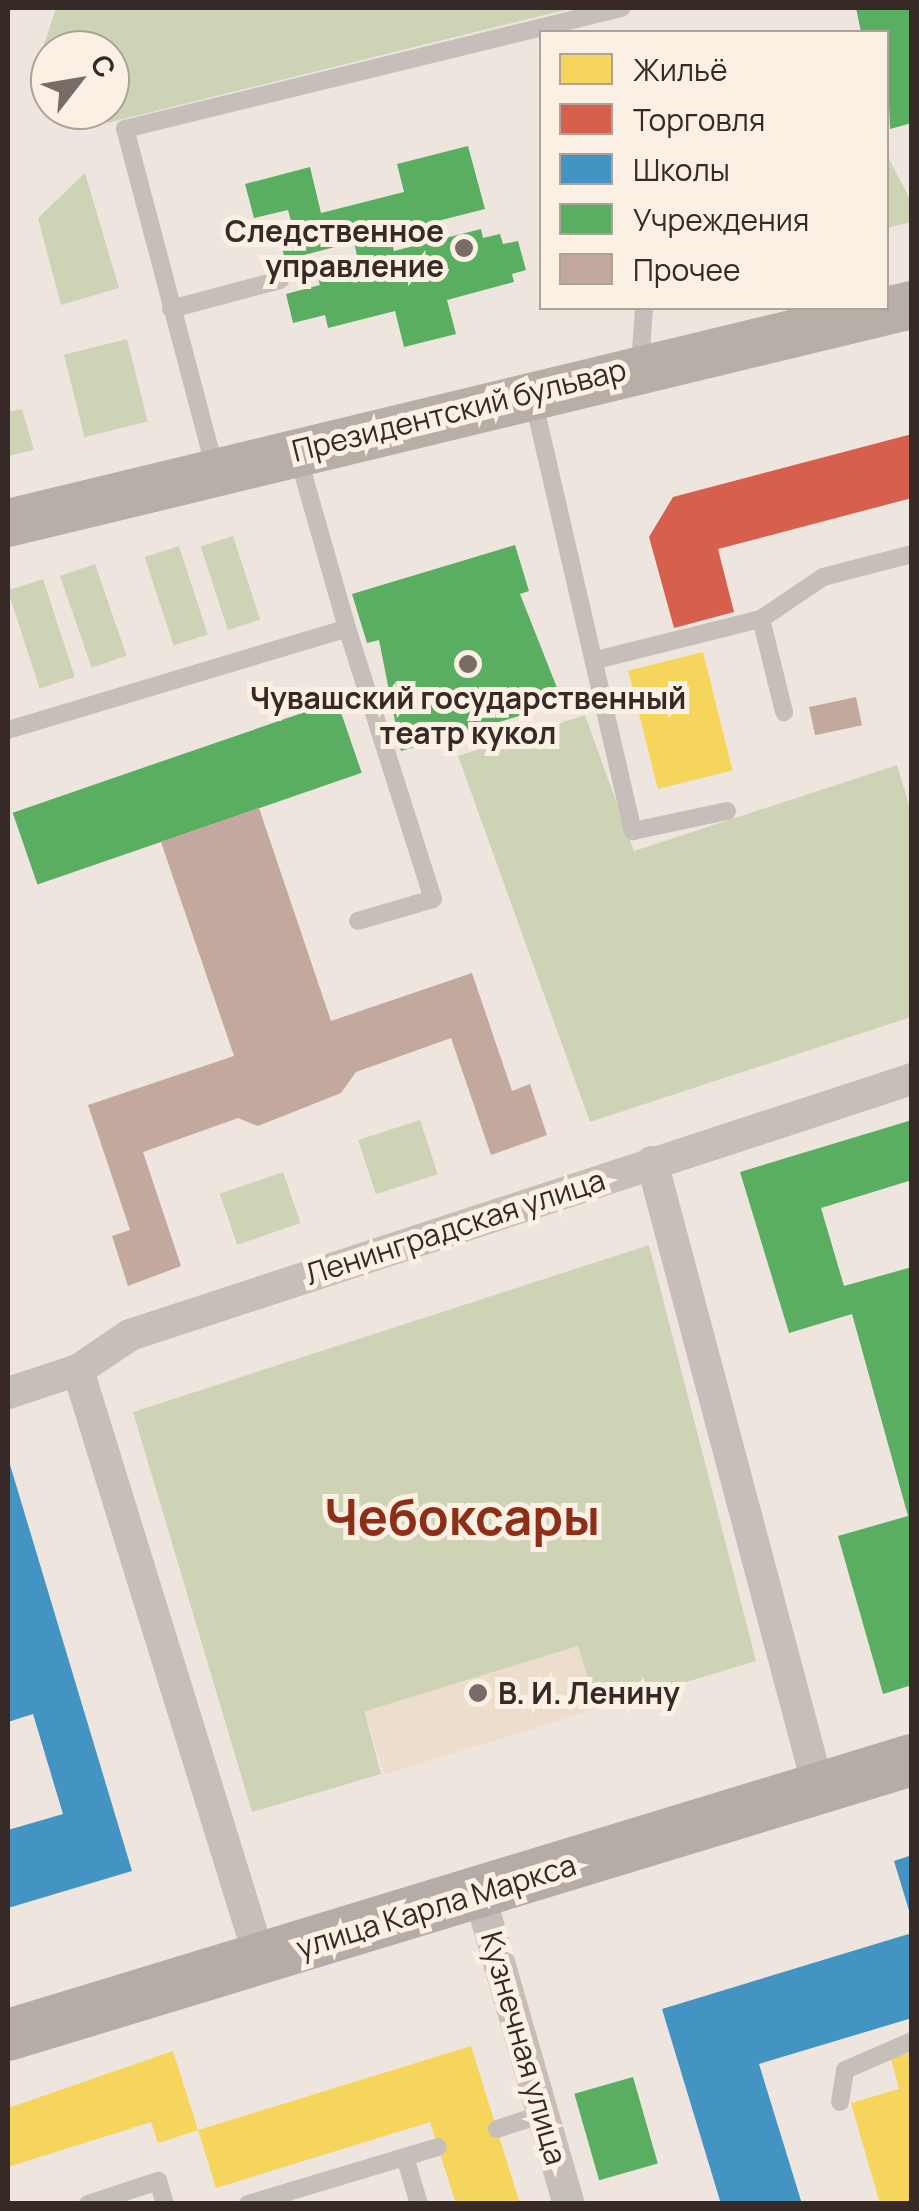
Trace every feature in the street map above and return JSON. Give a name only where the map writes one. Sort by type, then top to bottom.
[{"type":"main road","name":"Президентский бульвар","points":[[8,522],[218,484],[642,382],[912,306]]},
{"type":"main road","name":"Президентский бульвар","points":[[642,382],[912,338]]},
{"type":"main road","name":"Президентский бульвар","points":[[8,550],[218,484],[304,477],[535,406]]},
{"type":"main road","name":"улица Карла Маркса","points":[[8,2036],[853,1775]]},
{"type":"main road","name":"улица Карла Маркса","points":[[8,2004],[755,1783],[853,1775]]},
{"type":"street","name":"Ленинградская улица","points":[[8,1393],[78,1370],[130,1335],[912,1079]]},
{"type":"street","points":[[652,1162],[853,1775]]},
{"type":"street","points":[[78,1370],[251,1930]]},
{"type":"street","name":"Кузнечная улица","points":[[479,1893],[570,2204]]},
{"type":"lane","points":[[218,484],[125,129],[622,8]]},
{"type":"lane","points":[[171,309],[280,280]]},
{"type":"lane","points":[[642,382],[644,310]]},
{"type":"lane","points":[[535,406],[596,660],[632,832],[727,811]]},
{"type":"lane","points":[[304,477],[347,628],[433,899],[358,922]]},
{"type":"lane","points":[[596,660],[761,619],[823,577],[912,554]]},
{"type":"lane","points":[[761,619],[784,712]]},
{"type":"lane","points":[[8,730],[347,628]]},
{"type":"lane","points":[[840,2102],[845,2070],[912,2041]]},
{"type":"lane","points":[[497,2129],[544,2114]]},
{"type":"lane","points":[[248,2204],[438,2147]]},
{"type":"lane","points":[[405,2157],[419,2204]]},
{"type":"lane","points":[[88,2204],[158,2182],[164,2204]]},
{"type":"green space","points":[[56,8],[573,8],[130,117],[130,30],[49,30]]},
{"type":"green space","points":[[889,159],[912,203],[911,222],[889,228]]},
{"type":"green space","points":[[85,173],[119,288],[61,305],[38,218]]},
{"type":"green space","points":[[127,339],[148,421],[84,437],[64,355]]},
{"type":"green space","points":[[22,409],[34,450],[8,456],[8,412]]},
{"type":"green space","points":[[233,536],[260,620],[228,630],[201,547]]},
{"type":"green space","points":[[179,546],[208,634],[174,646],[145,557]]},
{"type":"green space","points":[[95,564],[127,656],[92,668],[60,576]]},
{"type":"green space","points":[[43,579],[75,677],[40,688],[8,590]]},
{"type":"green space","points":[[585,715],[634,851],[897,765],[911,812],[911,1017],[590,1122],[458,756]]},
{"type":"green space","points":[[420,1120],[438,1174],[376,1194],[358,1140]]},
{"type":"green space","points":[[283,1172],[301,1223],[237,1245],[220,1194]]},
{"type":"green space","points":[[649,1245],[756,1661],[597,1709],[577,1647],[365,1713],[381,1774],[252,1812],[133,1412]]},
{"type":"shaded area","points":[[578,1646],[597,1709],[384,1774],[365,1711]]},
{"type":"building: Жильё","points":[[703,652],[733,770],[658,789],[628,671]]},
{"type":"building: Жильё","points":[[471,2046],[520,2204],[456,2204],[430,2122],[216,2188],[198,2130]]},
{"type":"building: Жильё","points":[[173,2051],[198,2130],[158,2143],[151,2122],[8,2167],[8,2108]]},
{"type":"building: Жильё","points":[[912,2052],[912,2204],[880,2204],[851,2103],[899,2089],[891,2058]]},
{"type":"building: Торговля","points":[[912,434],[912,498],[718,549],[734,612],[674,628],[649,537],[673,497]]},
{"type":"building: Школы","points":[[8,1458],[132,1871],[8,1908],[8,1830],[63,1814],[33,1714],[8,1722]]},
{"type":"building: Школы","points":[[912,1855],[912,1917],[911,1917],[894,1861]]},
{"type":"building: Школы","points":[[912,1933],[912,2018],[759,2064],[802,2204],[721,2204],[662,2009]]},
{"type":"building: Учреждения","points":[[856,8],[912,8],[912,123],[890,129],[889,30],[861,30]]},
{"type":"building: Учреждения","name":"Следственное управление","points":[[468,146],[485,209],[390,233],[394,251],[481,229],[483,238],[500,234],[503,244],[518,241],[526,270],[512,274],[514,282],[447,300],[456,334],[404,347],[395,311],[328,328],[325,315],[293,323],[286,294],[320,285],[316,271],[358,260],[354,242],[285,260],[276,224],[291,221],[288,210],[254,218],[245,184],[310,167],[321,213],[404,192],[397,164]]},
{"type":"building: Учреждения","name":"Чувашский государственный театр кукол","points":[[515,545],[529,591],[520,594],[563,703],[401,751],[379,640],[367,643],[352,594]]},
{"type":"building: Учреждения","points":[[337,701],[362,773],[37,885],[13,813]]},
{"type":"building: Учреждения","points":[[912,1120],[912,1180],[821,1208],[844,1286],[912,1267],[912,1685],[883,1694],[838,1536],[908,1516],[852,1314],[789,1333],[740,1172]]},
{"type":"building: Учреждения","points":[[633,2077],[658,2164],[599,2180],[574,2094]]},
{"type":"building: Прочее","points":[[856,697],[862,725],[815,735],[809,707]]},
{"type":"building: Прочее","points":[[259,808],[331,1021],[472,973],[512,1091],[530,1084],[547,1135],[491,1155],[451,1038],[356,1072],[341,1093],[258,1126],[238,1118],[143,1152],[181,1266],[128,1286],[112,1236],[130,1230],[88,1105],[234,1056],[161,842]]},
{"type":"place","name":"Следственное управление","points":[[464,248]]},
{"type":"place","name":"Чувашский государственный театр кукол","points":[[468,664]]},
{"type":"place","name":"В. И. Ленину","points":[[478,1693]]},
{"type":"district","name":"Чебоксары","points":[[462,1517]]}]
